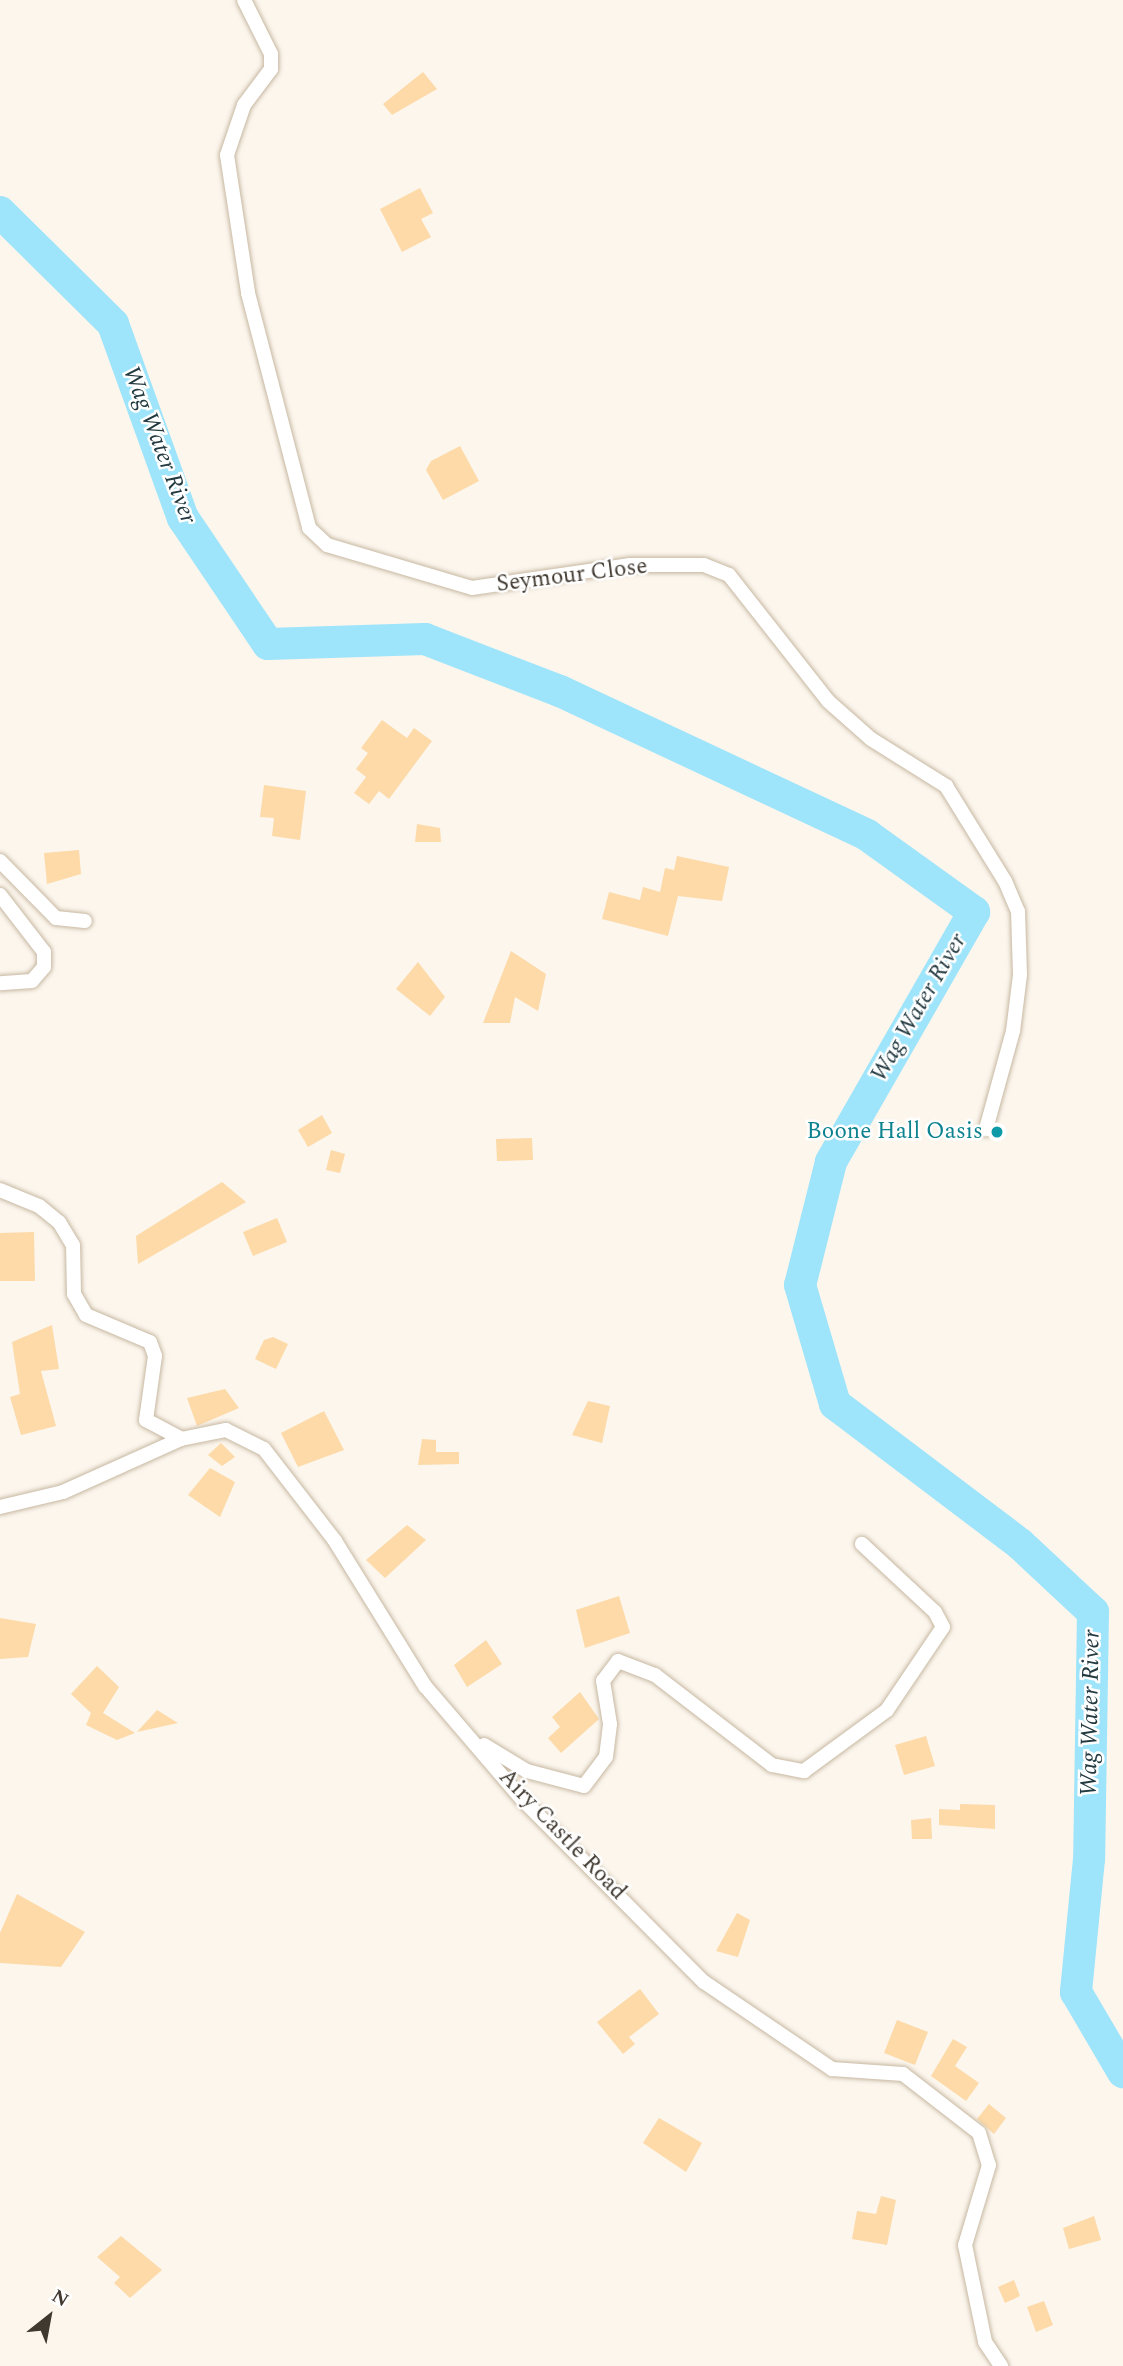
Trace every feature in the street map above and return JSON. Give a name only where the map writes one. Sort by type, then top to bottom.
[{"type":"street","name":"Seymour Close","points":[[244,0],[271,54],[271,69],[244,105],[227,155],[248,293],[309,528],[327,545],[472,588],[630,565],[704,565],[729,575],[828,701],[871,739],[946,786],[1014,901],[1020,975],[1013,1031],[986,1129]]},
{"type":"street","points":[[0,861],[56,918],[85,922]]},
{"type":"street","points":[[0,895],[44,952],[44,967],[32,981],[0,983]]},
{"type":"street","points":[[0,1190],[39,1206],[59,1222],[73,1245],[74,1294],[86,1315],[150,1342],[155,1356],[146,1420],[181,1440]]},
{"type":"street","name":"Airy Castle Road","points":[[0,1507],[63,1492],[181,1440],[226,1430],[264,1449],[335,1541],[425,1686],[477,1741],[522,1799],[704,1982],[832,2069],[903,2074],[979,2133],[989,2165],[965,2245],[985,2342],[1001,2366]]},
{"type":"street","points":[[477,1741],[527,1771],[583,1786],[606,1757],[610,1724],[603,1681],[618,1661],[632,1662],[772,1765],[804,1771],[887,1710],[943,1627],[935,1612],[862,1544]]},
{"type":"building","points":[[423,72],[437,89],[392,115],[383,104]]},
{"type":"building","points":[[420,188],[433,213],[421,219],[431,237],[402,252],[380,209]]},
{"type":"building","points":[[460,446],[479,481],[443,500],[426,470],[431,461]]},
{"type":"building","points":[[382,720],[407,738],[414,728],[432,741],[389,799],[379,791],[369,804],[354,793],[366,777],[356,769],[368,753],[361,748]]},
{"type":"building","points":[[264,785],[306,791],[300,840],[272,836],[274,818],[260,817]]},
{"type":"building","points":[[417,824],[440,828],[441,842],[415,842]]},
{"type":"building","points":[[79,850],[81,874],[47,884],[44,853]]},
{"type":"building","points":[[677,856],[729,867],[722,901],[678,896],[668,936],[602,919],[609,892],[640,900],[643,887],[660,892],[665,868],[674,870]]},
{"type":"building","points":[[511,951],[546,974],[538,1011],[515,997],[510,1023],[483,1023]]},
{"type":"building","points":[[418,962],[445,997],[430,1016],[396,989]]},
{"type":"building","points":[[322,1115],[332,1133],[308,1147],[298,1130]]},
{"type":"building","points":[[532,1138],[533,1160],[497,1161],[496,1139]]},
{"type":"building","points":[[331,1150],[345,1154],[340,1173],[326,1170]]},
{"type":"building","points":[[222,1182],[246,1202],[138,1264],[136,1236]]},
{"type":"building","points":[[277,1218],[287,1242],[253,1256],[243,1232]]},
{"type":"building","points":[[34,1232],[35,1281],[0,1281],[0,1233]]},
{"type":"building","points":[[52,1325],[59,1369],[41,1371],[56,1426],[21,1435],[10,1397],[20,1394],[12,1342]]},
{"type":"building","points":[[273,1337],[288,1344],[276,1369],[255,1359],[264,1340]]},
{"type":"building","points":[[225,1389],[239,1408],[197,1426],[187,1398]]},
{"type":"building","points":[[588,1401],[610,1406],[602,1443],[572,1435]]},
{"type":"building","points":[[324,1411],[344,1450],[298,1467],[281,1433]]},
{"type":"building","points":[[422,1439],[436,1440],[436,1452],[459,1452],[459,1464],[418,1465]]},
{"type":"building","points":[[221,1443],[235,1457],[222,1466],[208,1455]]},
{"type":"building","points":[[210,1468],[235,1482],[220,1517],[188,1495]]},
{"type":"building","points":[[407,1525],[426,1540],[385,1578],[366,1560]]},
{"type":"building","points":[[619,1596],[630,1633],[585,1648],[576,1610]]},
{"type":"building","points":[[0,1618],[36,1624],[28,1657],[0,1659]]},
{"type":"building","points":[[486,1640],[502,1664],[467,1687],[454,1665]]},
{"type":"building","points":[[97,1666],[119,1687],[103,1713],[135,1733],[117,1740],[86,1725],[91,1713],[71,1694]]},
{"type":"building","points":[[580,1692],[599,1719],[561,1753],[548,1738],[560,1727],[552,1717]]},
{"type":"building","points":[[157,1710],[178,1723],[137,1732]]},
{"type":"building","points":[[926,1736],[935,1766],[904,1775],[895,1745]]},
{"type":"building","points":[[960,1804],[995,1805],[995,1829],[939,1825],[939,1809],[960,1810]]},
{"type":"building","points":[[931,1818],[932,1839],[912,1839],[911,1820]]},
{"type":"building","points":[[17,1894],[85,1932],[61,1967],[0,1963],[0,1933]]},
{"type":"building","points":[[737,1913],[750,1920],[738,1957],[716,1951]]},
{"type":"building","points":[[640,1989],[659,2014],[629,2037],[635,2044],[623,2054],[597,2022]]},
{"type":"building","points":[[897,2020],[928,2032],[915,2065],[884,2053]]},
{"type":"building","points":[[953,2039],[967,2047],[955,2066],[979,2083],[966,2101],[931,2076]]},
{"type":"building","points":[[989,2104],[1006,2118],[994,2134],[977,2119]]},
{"type":"building","points":[[659,2118],[702,2143],[686,2172],[643,2143]]},
{"type":"building","points":[[881,2196],[896,2200],[887,2245],[852,2239],[857,2211],[876,2214]]},
{"type":"building","points":[[1094,2216],[1101,2240],[1069,2249],[1063,2228]]},
{"type":"building","points":[[121,2236],[162,2270],[130,2298],[114,2283],[120,2277],[97,2257]]},
{"type":"building","points":[[1014,2280],[1020,2296],[1005,2303],[998,2287]]},
{"type":"building","points":[[1044,2301],[1053,2325],[1036,2332],[1027,2307]]},
{"type":"waterway","name":"Wag Water River","points":[[0,212],[113,324],[183,518],[268,644],[425,639],[560,691],[867,835],[974,912],[831,1162],[800,1285],[835,1404],[1020,1544],[1093,1612],[1089,1859],[1076,1992],[1123,2072]]},
{"type":"place","name":"Boone Hall Oasis","points":[[997,1132]]}]
